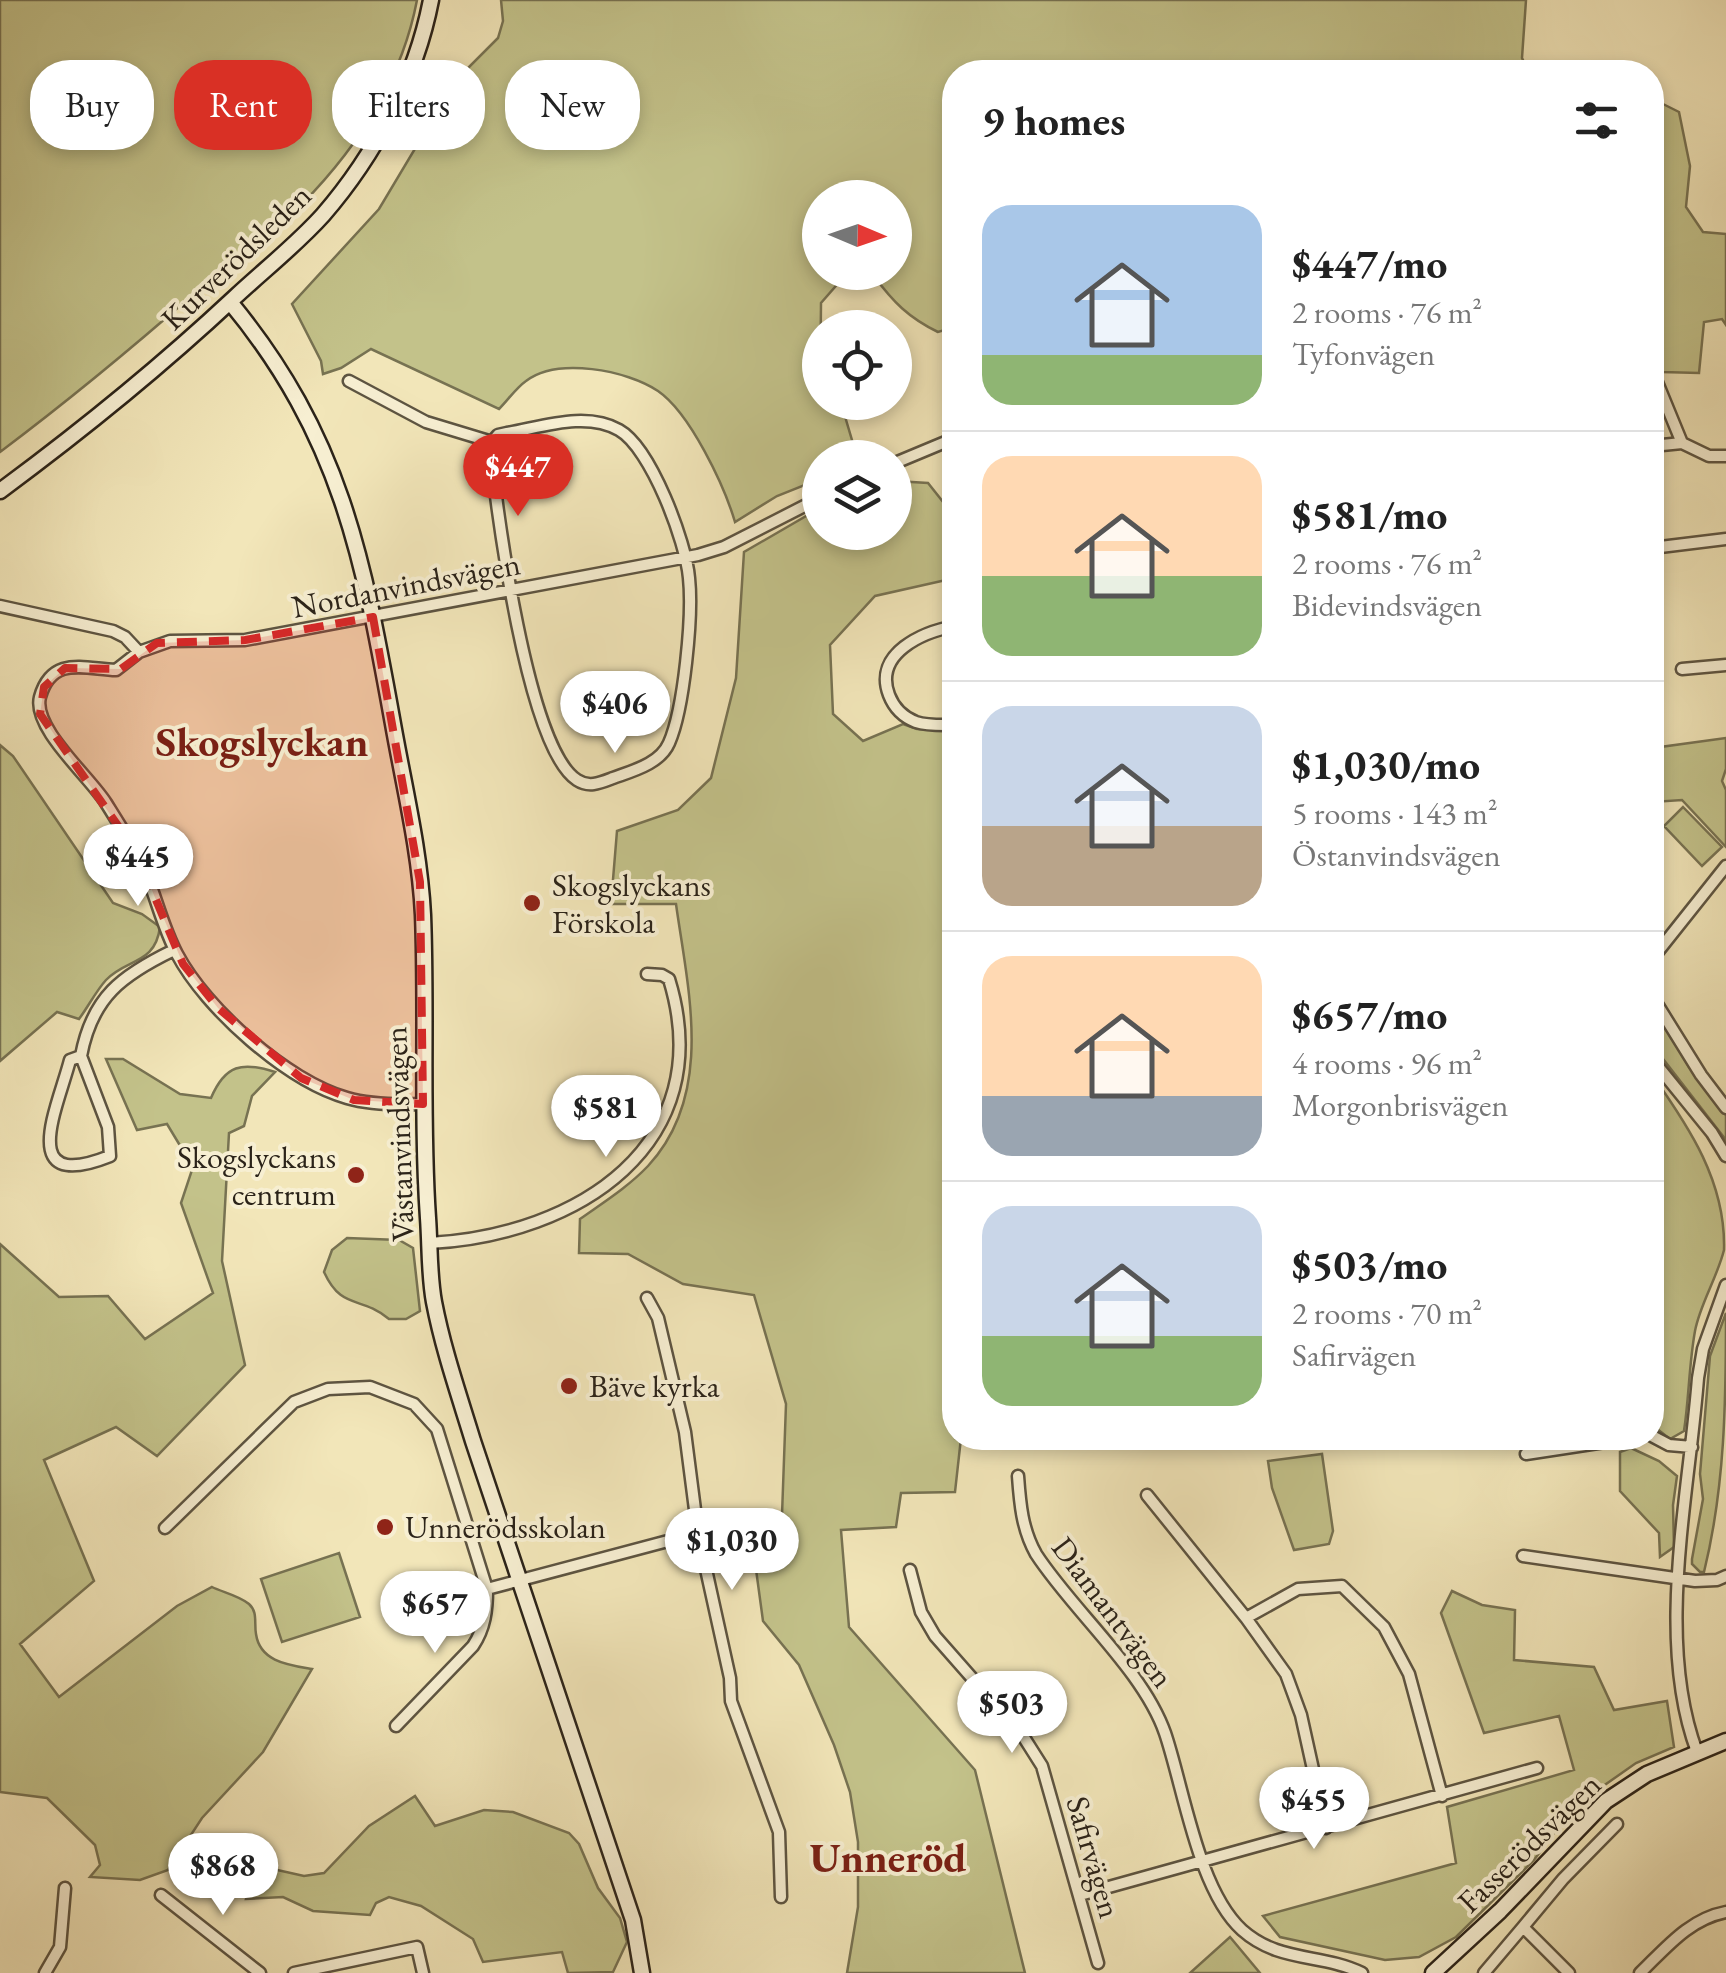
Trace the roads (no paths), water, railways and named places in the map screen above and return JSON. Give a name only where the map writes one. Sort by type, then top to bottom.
[{"type":"street","name":"Kurverödsleden","points":[[0,491],[178,352],[310,228],[343,190],[398,100],[426,27],[431,0]]},
{"type":"street","name":"Västanvindsvägen","points":[[230,302],[263,341],[297,396],[332,467],[360,557],[420,882],[422,1104],[434,1298],[448,1362],[634,1920],[642,1973]]},
{"type":"street","points":[[349,381],[426,422],[492,442]]},
{"type":"street","points":[[1664,399],[1682,443]]},
{"type":"street","points":[[584,420],[619,430],[640,450],[658,480],[685,557],[690,579],[688,649],[668,745],[652,762],[592,785],[579,782],[567,772],[555,751],[528,675],[498,520],[492,442],[508,432],[584,420]]},
{"type":"street","points":[[1664,445],[1682,443],[1710,456],[1726,456]]},
{"type":"street","points":[[912,457],[942,444]]},
{"type":"street","name":"Nordanvindsvägen","points":[[174,950],[135,850],[96,788],[49,732],[39,708],[44,687],[65,668],[116,670],[139,652],[170,641],[245,640],[685,557],[724,547],[802,507]]},
{"type":"street","points":[[1664,547],[1726,539]]},
{"type":"street","points":[[0,606],[114,632],[139,652]]},
{"type":"street","points":[[942,630],[913,640],[893,657],[886,675],[890,699],[905,717],[942,724]]},
{"type":"street","points":[[1682,669],[1726,665]]},
{"type":"street","points":[[1664,944],[1726,866]]},
{"type":"street","points":[[80,1056],[70,1060],[49,1136],[50,1151],[69,1166],[80,1168],[110,1156],[108,1127],[80,1056],[86,1028],[100,1001],[134,972],[174,950],[218,1008],[301,1078],[346,1098],[422,1104]]},
{"type":"street","points":[[430,1243],[491,1235],[554,1214],[614,1180],[652,1140],[675,1090],[681,1045],[669,979],[662,974],[646,974]]},
{"type":"street","points":[[1664,1016],[1700,1075],[1726,1108]]},
{"type":"street","points":[[1664,1074],[1726,1156]]},
{"type":"street","points":[[1697,1752],[1677,1656],[1678,1578],[1703,1349],[1726,1285]]},
{"type":"street","points":[[647,1298],[658,1318],[685,1432],[698,1534],[730,1678],[731,1702],[780,1832],[781,1897]]},
{"type":"street","points":[[164,1528],[294,1402],[328,1389],[370,1387],[414,1404],[438,1429],[487,1589],[484,1622],[473,1646],[396,1726]]},
{"type":"street","points":[[1664,1444],[1692,1447]]},
{"type":"street","points":[[1526,1454],[1552,1450]]},
{"type":"street","name":"Diamantvägen","points":[[1018,1476],[1020,1510],[1036,1554],[1134,1679],[1160,1719],[1204,1863],[1225,1910],[1252,1938],[1271,1950],[1304,1960],[1341,1964],[1362,1973]]},
{"type":"street","points":[[1147,1495],[1286,1674],[1301,1714],[1326,1828]]},
{"type":"street","points":[[487,1589],[698,1534]]},
{"type":"street","points":[[1523,1556],[1708,1582],[1726,1576]]},
{"type":"street","name":"Safirvägen","points":[[910,1570],[921,1612],[935,1636],[1023,1736],[1042,1766],[1098,1963]]},
{"type":"street","points":[[1246,1618],[1298,1588],[1342,1586],[1384,1627],[1408,1674],[1442,1796]]},
{"type":"street","name":"Fasserödsvägen","points":[[1433,1973],[1500,1911],[1606,1801],[1647,1774],[1726,1742]]},
{"type":"street","points":[[1080,1895],[1537,1768]]},
{"type":"street","points":[[1484,1973],[1563,1879],[1617,1824]]},
{"type":"street","points":[[45,1973],[60,1947],[65,1888]]},
{"type":"street","points":[[161,1894],[260,1973]]},
{"type":"street","points":[[1640,1973],[1688,1927],[1710,1915],[1726,1912]]},
{"type":"street","points":[[1523,1927],[1569,1973]]},
{"type":"street","points":[[294,1973],[417,1947],[422,1973]]},
{"type":"place","name":"Skogslyckans Förskola","points":[[532,903]]},
{"type":"place","name":"Skogslyckans centrum","points":[[356,1175]]},
{"type":"place","name":"Bäve kyrka","points":[[569,1386]]},
{"type":"place","name":"Unnerödsskolan","points":[[385,1527]]},
{"type":"district","name":"Skogslyckan","points":[[262,741]]},
{"type":"district","name":"Unneröd","points":[[888,1857]]}]
